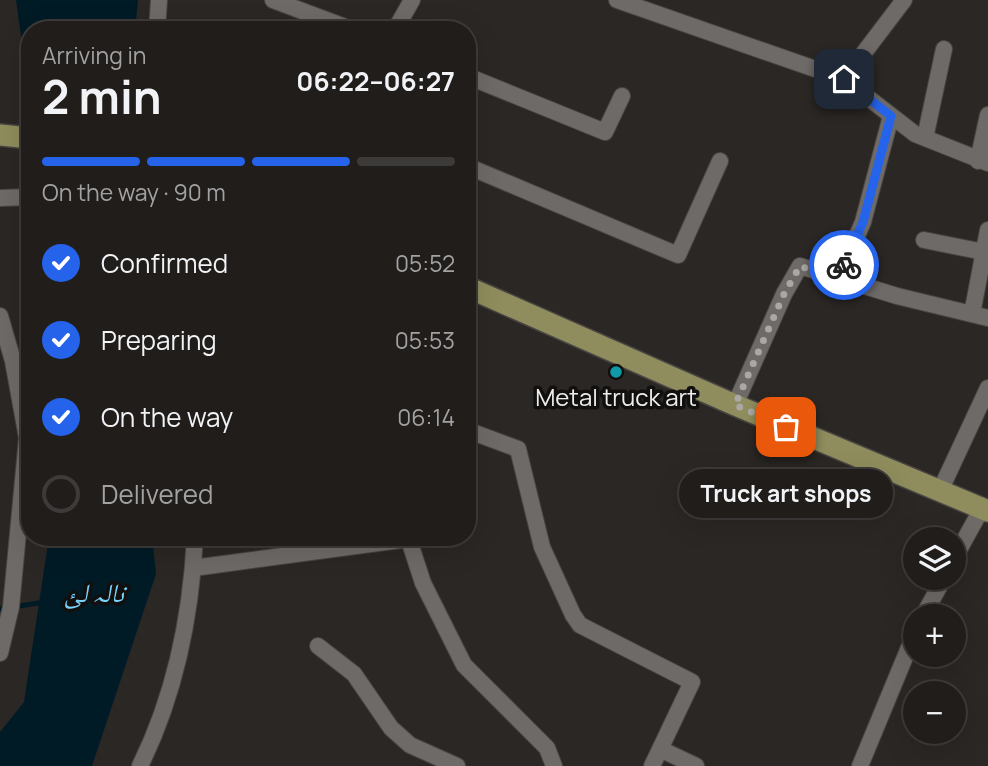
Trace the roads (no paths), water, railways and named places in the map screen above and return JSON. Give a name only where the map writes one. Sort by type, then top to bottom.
[{"type":"main road","points":[[0,135],[21,137]]},
{"type":"main road","points":[[476,291],[735,405],[985,510]]},
{"type":"street","points":[[158,21],[159,0]]},
{"type":"street","points":[[273,0],[329,21]]},
{"type":"street","points":[[401,21],[412,0]]},
{"type":"street","points":[[617,0],[844,79],[891,116],[925,138],[983,162],[988,115]]},
{"type":"street","points":[[844,79],[904,0]]},
{"type":"street","points":[[925,138],[944,49]]},
{"type":"street","points":[[476,80],[605,132],[622,96]]},
{"type":"street","points":[[838,279],[863,222],[891,116]]},
{"type":"street","points":[[476,170],[678,255],[720,161]]},
{"type":"street","points":[[0,198],[21,197]]},
{"type":"street","points":[[735,405],[784,294],[800,266],[838,279],[980,316],[988,230]]},
{"type":"street","points":[[924,240],[984,252]]},
{"type":"street","points":[[0,316],[7,364],[21,416]]},
{"type":"street","points":[[940,491],[988,388]]},
{"type":"street","points":[[476,433],[518,449],[542,547],[580,625],[692,682],[652,766]]},
{"type":"street","points":[[0,653],[11,607],[21,501]]},
{"type":"street","points":[[966,540],[985,510]]},
{"type":"street","points":[[140,766],[160,725],[183,644],[194,546]]},
{"type":"street","points":[[192,568],[350,546]]},
{"type":"street","points":[[411,546],[423,583],[464,665],[547,748],[554,766]]},
{"type":"street","points":[[318,646],[354,674],[391,728],[410,745],[457,766]]},
{"type":"street","points":[[860,766],[903,662]]},
{"type":"street","points":[[660,749],[696,766]]},
{"type":"water","points":[[16,0],[138,0],[136,21],[21,21],[21,36]]},
{"type":"water","name":"نالہ لئ","points":[[48,546],[153,546],[156,574],[92,766],[0,766],[0,732],[24,702]]},
{"type":"waterway","points":[[0,609],[45,602]]},
{"type":"place","name":"Metal truck art","points":[[616,372]]},
{"type":"place","name":"Truck art shops","points":[[786,427]]}]
